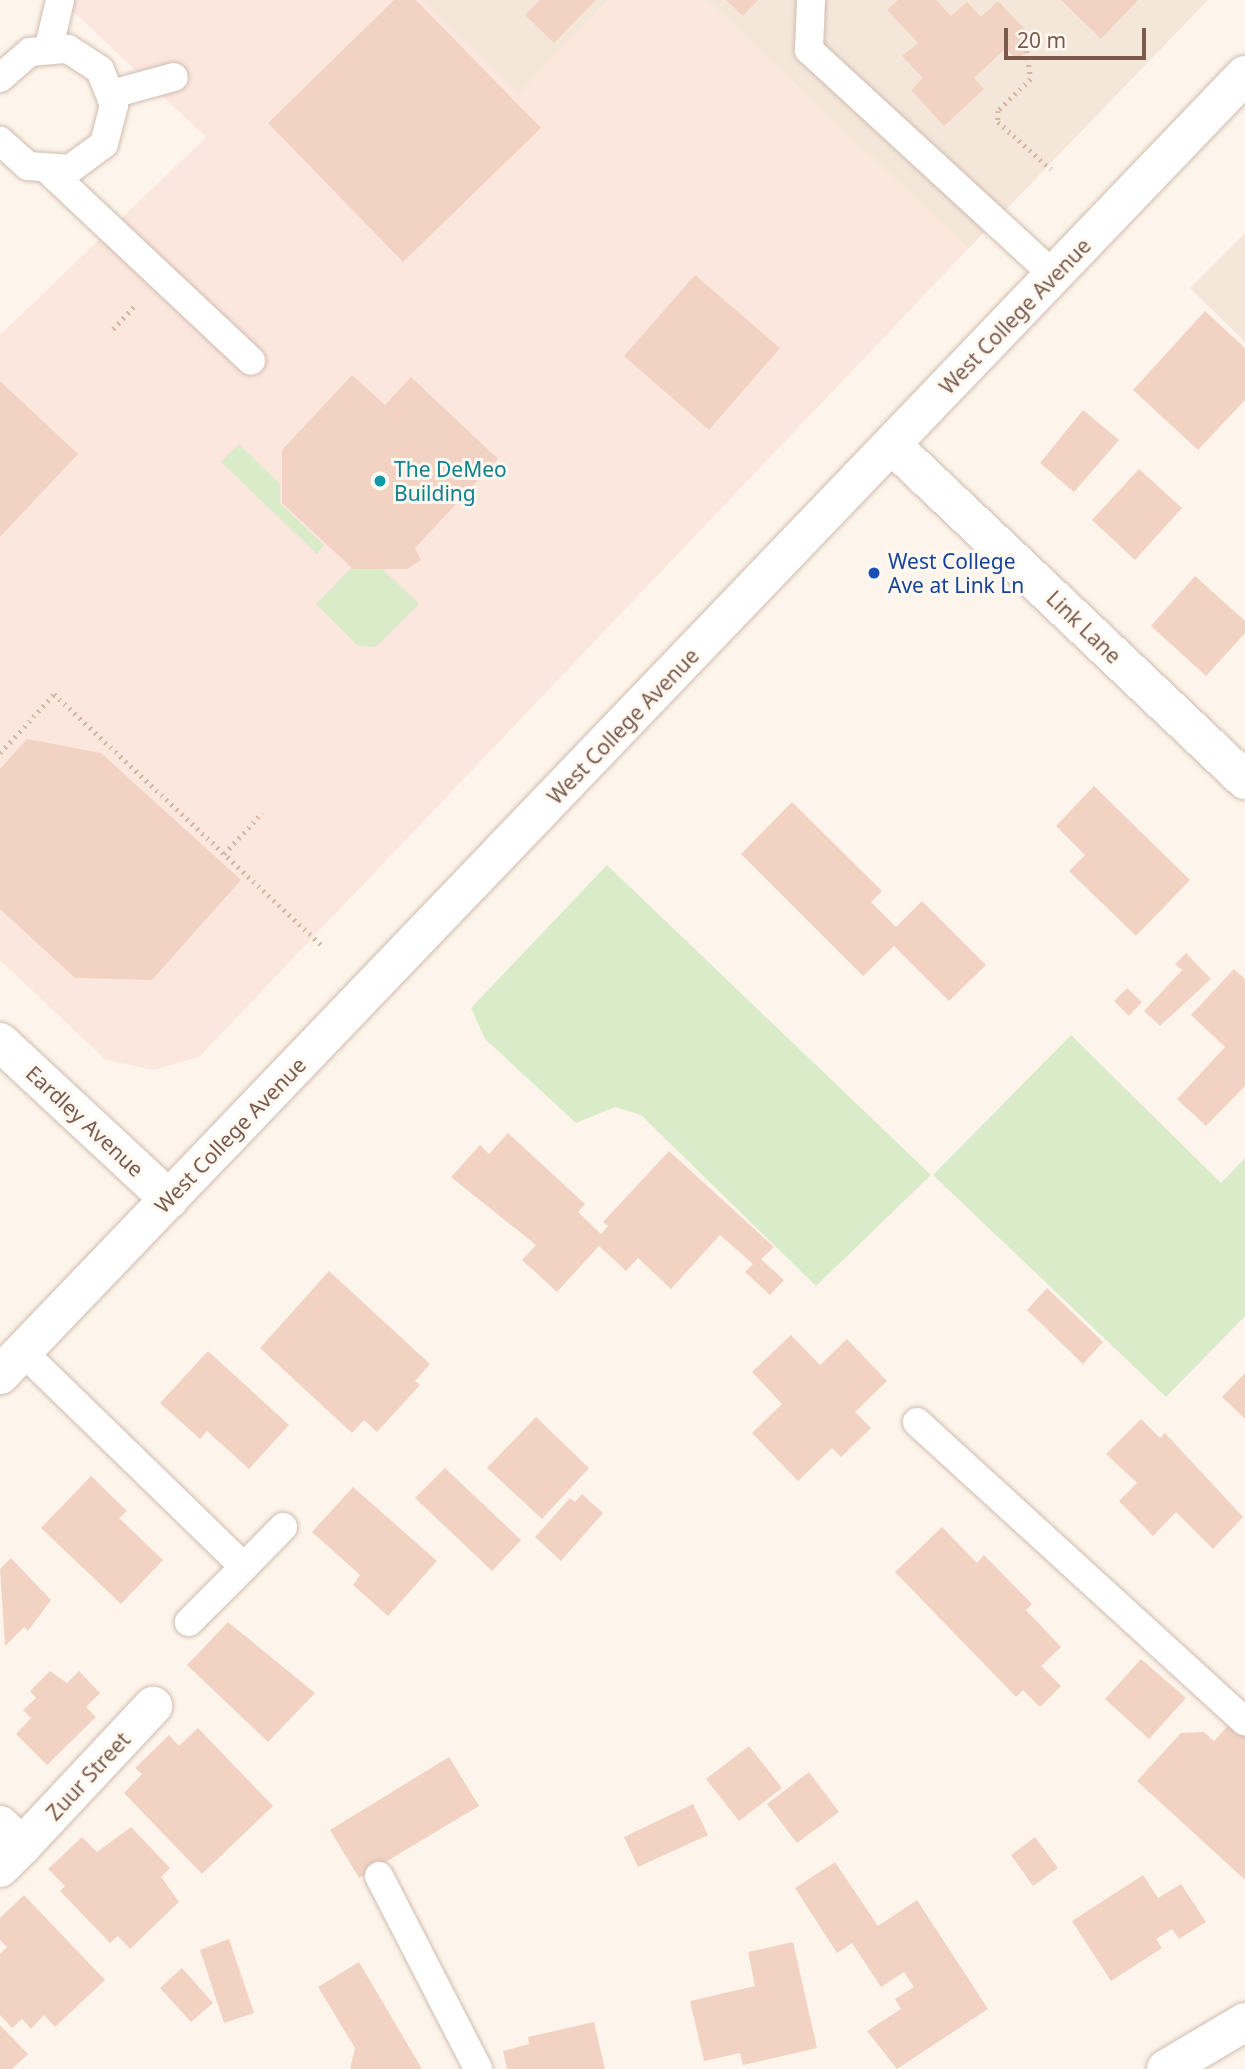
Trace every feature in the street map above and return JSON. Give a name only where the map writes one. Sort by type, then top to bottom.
[{"type":"main road","name":"West College Avenue","points":[[11,1364],[1245,75]]},
{"type":"main road","name":"Link Lane","points":[[892,445],[1245,780]]},
{"type":"main road","name":"Eardley Avenue","points":[[0,1042],[169,1199]]},
{"type":"main road","name":"Zuur Street","points":[[7,1846],[153,1706]]},
{"type":"main road","points":[[1166,2069],[1245,2022]]},
{"type":"lane","points":[[49,47],[60,0]]},
{"type":"lane","points":[[811,0],[809,50],[1054,275]]},
{"type":"lane","points":[[0,78],[13,61],[49,47],[86,57],[112,94],[113,124],[104,144],[89,159],[49,171]]},
{"type":"lane","points":[[112,94],[174,77]]},
{"type":"lane","points":[[0,141],[28,166],[49,171],[251,361]]},
{"type":"lane","points":[[11,1364],[244,1567]]},
{"type":"lane","points":[[917,1422],[1245,1721]]},
{"type":"lane","points":[[189,1622],[283,1527]]},
{"type":"lane","points":[[379,1876],[478,2069]]},
{"type":"path","points":[[1027,51],[1031,79],[998,111],[998,122],[1051,169]]},
{"type":"path","points":[[0,753],[54,694],[323,947]]},
{"type":"path","points":[[224,854],[262,813]]},
{"type":"shaded area","points":[[61,0],[421,0],[518,94],[609,0],[707,0],[968,249],[199,1057],[153,1070],[106,1060],[0,960],[0,335],[206,137]]},
{"type":"shaded area","points":[[421,0],[609,0],[518,95]]},
{"type":"shaded area","points":[[707,0],[1208,0],[968,249]]},
{"type":"shaded area","points":[[1245,233],[1245,342],[1190,288]]},
{"type":"green space","points":[[239,444],[280,484],[280,503],[324,545],[317,554],[221,462]]},
{"type":"green space","points":[[366,553],[419,604],[376,647],[358,646],[316,604]]},
{"type":"green space","points":[[607,865],[931,1175],[816,1286],[641,1115],[615,1107],[576,1123],[485,1039],[471,1008]]},
{"type":"green space","points":[[1071,1035],[1221,1183],[1245,1158],[1245,1316],[1166,1397],[933,1175]]},
{"type":"building","points":[[394,0],[416,0],[541,128],[403,262],[268,123]]},
{"type":"building","points":[[540,0],[596,0],[554,43],[525,15]]},
{"type":"building","points":[[726,0],[758,0],[743,16]]},
{"type":"building","points":[[898,0],[936,0],[951,16],[967,2],[981,17],[998,1],[1037,42],[1017,60],[1006,48],[974,78],[984,89],[944,126],[911,90],[923,78],[902,56],[918,43],[887,10]]},
{"type":"building","points":[[1061,0],[1138,0],[1101,39]]},
{"type":"building","points":[[695,275],[780,348],[709,430],[624,356]]},
{"type":"building","points":[[1205,311],[1245,348],[1245,400],[1198,450],[1133,390]]},
{"type":"building","name":"The DeMeo Building","points":[[352,375],[385,405],[411,377],[498,459],[415,548],[421,560],[407,569],[353,569],[282,503],[282,450]]},
{"type":"building","points":[[0,381],[78,454],[0,537]]},
{"type":"building","points":[[1083,410],[1119,440],[1074,492],[1040,463]]},
{"type":"building","points":[[1139,469],[1182,508],[1135,560],[1092,520]]},
{"type":"building","points":[[1195,576],[1245,621],[1245,633],[1206,676],[1151,626]]},
{"type":"building","points":[[27,739],[101,753],[241,880],[152,980],[75,978],[0,909],[0,769]]},
{"type":"building","points":[[1094,786],[1190,880],[1136,936],[1069,871],[1085,855],[1056,826]]},
{"type":"building","points":[[792,802],[882,891],[871,902],[896,927],[922,901],[986,965],[949,1001],[894,946],[863,976],[741,854]]},
{"type":"building","points":[[1186,953],[1211,979],[1160,1026],[1144,1011],[1182,970],[1175,964]]},
{"type":"building","points":[[1234,969],[1245,979],[1245,1086],[1206,1126],[1177,1099],[1225,1047],[1191,1015]]},
{"type":"building","points":[[1127,988],[1142,1002],[1129,1016],[1114,1001]]},
{"type":"building","points":[[508,1133],[585,1204],[578,1212],[601,1234],[608,1226],[603,1222],[669,1151],[774,1247],[761,1259],[784,1280],[770,1295],[745,1272],[753,1264],[720,1235],[671,1289],[638,1258],[626,1271],[599,1246],[557,1292],[522,1260],[536,1245],[451,1177],[480,1145],[489,1154]]},
{"type":"building","points":[[329,1271],[430,1364],[415,1381],[420,1385],[377,1432],[364,1420],[352,1433],[260,1348]]},
{"type":"building","points":[[1047,1288],[1103,1342],[1083,1364],[1027,1310]]},
{"type":"building","points":[[791,1335],[820,1365],[847,1339],[887,1381],[855,1412],[871,1428],[841,1457],[832,1448],[798,1481],[752,1433],[782,1404],[752,1372]]},
{"type":"building","points":[[208,1351],[289,1425],[249,1469],[207,1431],[200,1439],[160,1403]]},
{"type":"building","points":[[1245,1373],[1245,1419],[1222,1397]]},
{"type":"building","points":[[536,1417],[589,1468],[542,1519],[487,1468]]},
{"type":"building","points":[[1141,1419],[1160,1438],[1165,1433],[1243,1517],[1213,1549],[1176,1512],[1153,1536],[1119,1501],[1137,1483],[1106,1454]]},
{"type":"building","points":[[445,1468],[521,1540],[492,1571],[415,1498]]},
{"type":"building","points":[[91,1476],[127,1511],[119,1518],[163,1560],[121,1604],[41,1528]]},
{"type":"building","points":[[353,1487],[437,1561],[388,1616],[353,1585],[360,1575],[312,1532]]},
{"type":"building","points":[[582,1494],[603,1513],[561,1561],[535,1537],[570,1498],[575,1502]]},
{"type":"building","points":[[942,1527],[977,1563],[984,1555],[1032,1604],[1026,1610],[1061,1647],[1041,1666],[1061,1686],[1040,1707],[1023,1690],[1016,1697],[895,1572]]},
{"type":"building","points":[[11,1558],[51,1600],[28,1631],[24,1627],[5,1646],[0,1569]]},
{"type":"building","points":[[228,1622],[315,1693],[268,1742],[187,1665]]},
{"type":"building","points":[[1141,1659],[1186,1698],[1149,1739],[1105,1699]]},
{"type":"building","points":[[50,1671],[67,1683],[79,1671],[100,1693],[86,1707],[96,1717],[47,1765],[16,1734],[31,1718],[23,1710],[36,1698],[30,1691]]},
{"type":"building","points":[[1231,1722],[1245,1735],[1245,1880],[1137,1781],[1181,1733],[1204,1732],[1214,1741]]},
{"type":"building","points":[[198,1728],[273,1806],[202,1874],[124,1793],[142,1774],[135,1768],[169,1735],[179,1746]]},
{"type":"building","points":[[749,1746],[782,1788],[739,1821],[706,1779]]},
{"type":"building","points":[[449,1757],[479,1806],[359,1878],[330,1830]]},
{"type":"building","points":[[809,1772],[839,1812],[797,1843],[767,1804]]},
{"type":"building","points":[[693,1804],[708,1835],[638,1867],[624,1837]]},
{"type":"building","points":[[131,1827],[170,1868],[161,1877],[179,1902],[130,1949],[118,1936],[110,1943],[60,1891],[65,1886],[48,1869],[82,1837],[97,1852]]},
{"type":"building","points":[[1035,1837],[1058,1868],[1033,1886],[1011,1855]]},
{"type":"building","points":[[835,1862],[878,1926],[917,1900],[988,2009],[897,2069],[867,2031],[901,2009],[895,1999],[914,1987],[904,1972],[881,1987],[852,1943],[837,1953],[795,1888]]},
{"type":"building","points":[[1143,1875],[1158,1898],[1181,1884],[1206,1922],[1179,1939],[1172,1929],[1156,1939],[1162,1948],[1111,1981],[1072,1921]]},
{"type":"building","points":[[24,1895],[105,1980],[55,2027],[44,2015],[31,2029],[22,2019],[12,2028],[0,2015],[0,1954],[7,1947],[0,1940],[0,1918]]},
{"type":"building","points":[[229,1939],[254,2013],[224,2023],[200,1950]]},
{"type":"building","points":[[793,1942],[817,2048],[743,2065],[740,2053],[704,2061],[690,2001],[755,1986],[748,1952]]},
{"type":"building","points":[[359,1962],[422,2069],[350,2069],[355,2048],[318,1987]]},
{"type":"building","points":[[182,1968],[213,2003],[191,2022],[160,1988]]},
{"type":"building","points":[[594,2022],[605,2069],[507,2069],[503,2051],[529,2044],[528,2037]]},
{"type":"building","points":[[0,2025],[28,2054],[12,2069],[0,2069]]},
{"type":"place","name":"The DeMeo Building","points":[[380,481]]},
{"type":"place","name":"West College Ave at Link Ln","points":[[874,573]]}]
